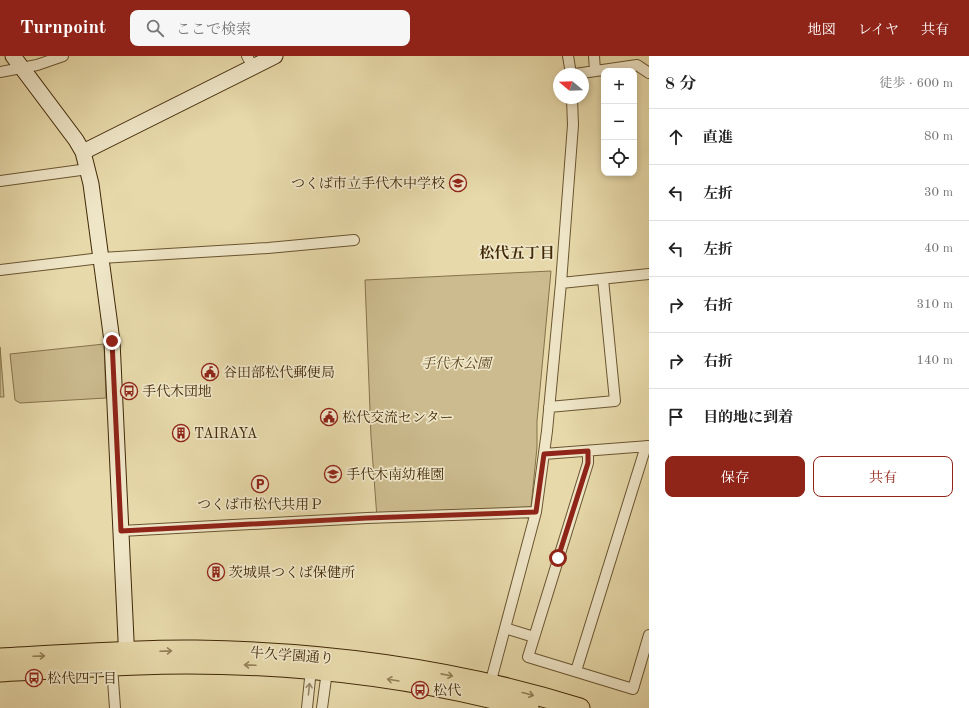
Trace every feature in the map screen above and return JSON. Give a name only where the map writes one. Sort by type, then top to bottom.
[{"type":"highway","name":"牛久学園通り","points":[[0,672],[222,650],[312,656],[405,668],[488,691],[528,708]]},
{"type":"highway","name":"牛久学園通り","points":[[0,658],[222,664],[319,670],[426,685],[488,691],[580,708]]},
{"type":"street","points":[[13,56],[70,130],[82,152],[88,169],[112,341],[121,531],[122,661],[115,708]]},
{"type":"street","points":[[0,72],[37,65],[63,56]]},
{"type":"street","points":[[82,152],[250,61],[275,56]]},
{"type":"street","points":[[568,56],[570,68]]},
{"type":"street","points":[[594,56],[595,71]]},
{"type":"street","points":[[589,72],[637,65],[649,73]]},
{"type":"street","points":[[488,691],[536,512],[544,454],[561,283],[573,125],[572,104]]},
{"type":"street","points":[[0,181],[88,169]]},
{"type":"street","points":[[0,270],[101,258],[268,248],[354,240]]},
{"type":"street","points":[[561,283],[649,274]]},
{"type":"street","points":[[549,407],[615,401],[603,279]]},
{"type":"street","points":[[544,454],[648,446],[576,671]]},
{"type":"street","points":[[588,451],[588,463],[528,657],[633,689],[649,635]]},
{"type":"street","points":[[121,531],[367,518],[536,512]]},
{"type":"street","points":[[505,628],[534,637]]},
{"type":"street","points":[[307,708],[319,670]]},
{"type":"street","points":[[319,670],[322,708]]},
{"type":"green space","name":"手代木公園","points":[[551,271],[537,421],[537,447],[531,507],[377,518],[371,437],[365,280]]},
{"type":"green space","points":[[104,344],[106,398],[20,403],[15,400],[10,354]]},
{"type":"green space","points":[[0,347],[4,397],[0,397]]},
{"type":"place","name":"つくば市立手代木中学校","points":[[458,183]]},
{"type":"place","name":"谷田部松代郵便局","points":[[210,372]]},
{"type":"place","name":"手代木団地","points":[[129,391]]},
{"type":"place","name":"松代交流センター","points":[[329,417]]},
{"type":"place","name":"TAIRAYA","points":[[181,433]]},
{"type":"place","name":"手代木南幼稚園","points":[[333,474]]},
{"type":"place","name":"つくば市松代共用Ｐ","points":[[260,484]]},
{"type":"place","name":"茨城県つくば保健所","points":[[216,572]]},
{"type":"place","name":"松代四丁目","points":[[34,678]]},
{"type":"place","name":"松代","points":[[420,690]]},
{"type":"district","name":"松代五丁目","points":[[517,253]]},
{"type":"route","points":[[112,341],[121,531],[367,518],[536,512],[544,454],[588,451],[588,463],[558,558]]}]
